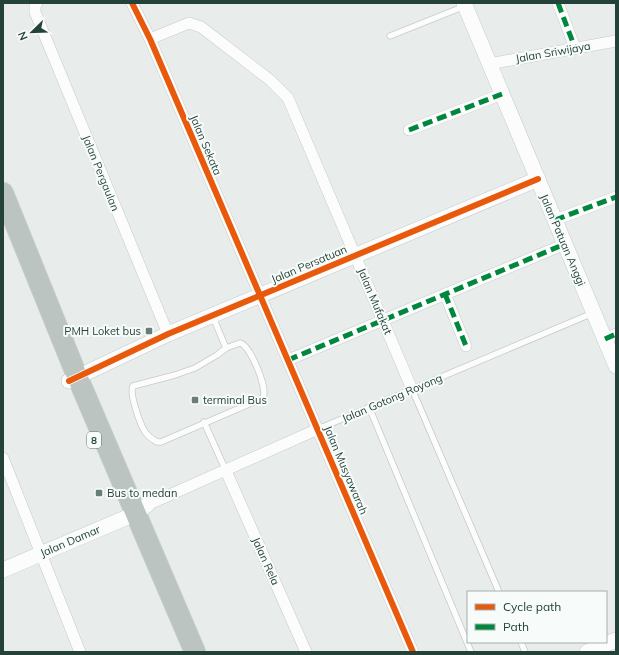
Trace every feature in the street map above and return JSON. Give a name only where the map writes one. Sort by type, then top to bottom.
[{"type":"highway","name":"8","points":[[3,193],[73,378]]},
{"type":"highway","name":"8","points":[[3,228],[134,509],[196,652]]},
{"type":"highway","name":"8","points":[[134,509],[184,652]]},
{"type":"street","name":"Jalan Sekata","points":[[132,3],[150,39],[260,296]]},
{"type":"street","points":[[558,3],[575,48]]},
{"type":"street","name":"Jalan Patuan Anggi","points":[[464,4],[594,313],[610,336],[616,366]]},
{"type":"street","name":"Jalan Pergaulan","points":[[36,7],[168,334]]},
{"type":"street","name":"Jalan Mufakat","points":[[150,39],[189,24],[201,28],[270,80],[288,98],[384,320],[412,389]]},
{"type":"street","name":"Jalan Sriwijaya","points":[[489,64],[616,40]]},
{"type":"street","points":[[409,130],[502,94]]},
{"type":"street","name":"Jalan Persatuan","points":[[73,378],[168,334],[538,179]]},
{"type":"street","points":[[555,220],[616,197]]},
{"type":"street","points":[[288,360],[565,244]]},
{"type":"street","points":[[445,294],[466,346]]},
{"type":"street","name":"Jalan Musyawarah","points":[[260,296],[413,652]]},
{"type":"street","name":"Jalan Gotong Royong","points":[[134,509],[226,471],[318,429]]},
{"type":"street","points":[[3,458],[38,550],[80,652]]},
{"type":"street","name":"Jalan Rela","points":[[226,471],[306,652]]},
{"type":"street","name":"Jalan Damar","points":[[3,570],[38,550],[134,509]]},
{"type":"street","name":"Jalan Damar","points":[[3,559],[38,550]]},
{"type":"street","points":[[587,652],[616,640]]},
{"type":"lane","points":[[390,36],[464,4]]},
{"type":"lane","name":"Jalan Gotong Royong","points":[[318,429],[594,313]]},
{"type":"lane","points":[[212,316],[226,348]]},
{"type":"lane","points":[[240,343],[247,347],[258,372],[265,394],[260,400],[204,422],[161,442],[154,440],[147,434],[142,425],[132,389],[138,384],[175,375],[195,368],[226,348],[240,343]]},
{"type":"lane","name":"Jalan Mufakat","points":[[412,389],[499,591]]},
{"type":"lane","points":[[369,407],[467,642]]},
{"type":"lane","points":[[204,422],[226,471]]},
{"type":"marked path","points":[[558,3],[575,48]]},
{"type":"marked path","points":[[409,130],[502,94]]},
{"type":"marked path","points":[[555,220],[616,197]]},
{"type":"marked path","points":[[288,360],[565,244]]},
{"type":"marked path","points":[[445,294],[466,346]]},
{"type":"marked path","points":[[605,339],[616,334]]},
{"type":"cycle path","points":[[132,3],[150,39],[413,652]]},
{"type":"cycle path","points":[[69,381],[168,334],[538,179]]},
{"type":"place","name":"PMH Loket bus","points":[[149,331]]},
{"type":"place","name":"terminal Bus","points":[[195,400]]},
{"type":"place","name":"Bus to medan","points":[[99,493]]}]
